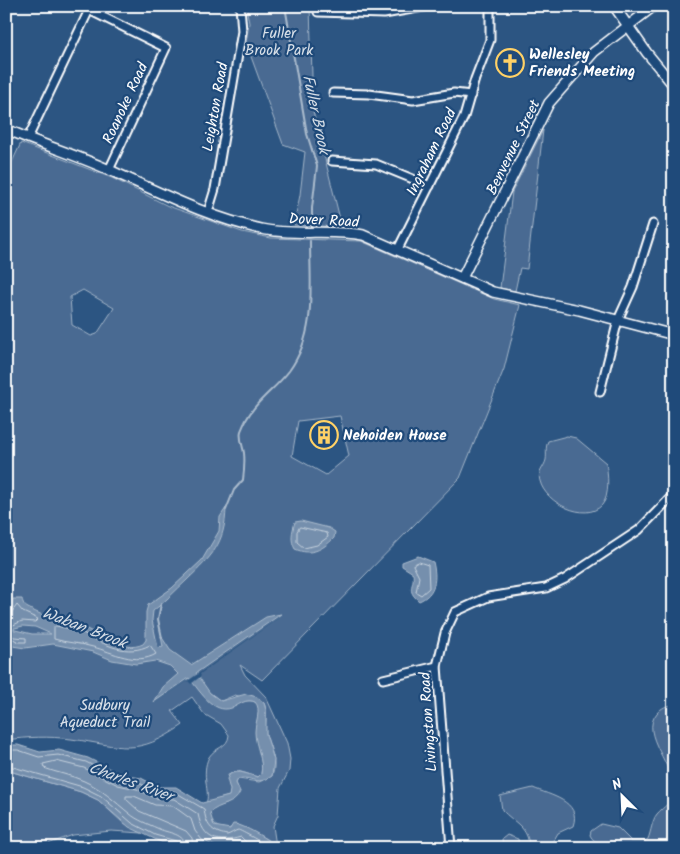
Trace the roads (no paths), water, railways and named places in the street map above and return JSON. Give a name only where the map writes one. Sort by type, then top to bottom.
[{"type":"street","points":[[28,138],[89,10],[81,6]]},
{"type":"street","name":"Leighton Road","points":[[208,212],[215,189],[242,36],[240,6]]},
{"type":"street","points":[[318,12],[384,14],[428,6]]},
{"type":"street","points":[[614,6],[674,86]]},
{"type":"street","name":"Benvenue Street","points":[[462,278],[549,103],[594,52],[654,6]]},
{"type":"street","name":"Ingraham Road","points":[[398,249],[462,123],[490,40],[489,8]]},
{"type":"street","name":"Roanoke Road","points":[[89,10],[166,48],[109,170]]},
{"type":"street","points":[[333,92],[369,94],[413,100],[454,93],[471,95]]},
{"type":"street","name":"Dover Road","points":[[6,129],[109,170],[172,199],[208,212],[269,230],[363,235],[501,294],[618,320],[674,335]]},
{"type":"street","points":[[332,161],[376,164],[430,186]]},
{"type":"street","points":[[600,392],[618,320],[633,287],[653,224]]},
{"type":"street","name":"Livingston Road","points":[[451,848],[437,666],[444,633],[454,612],[488,597],[546,588],[565,579],[638,530],[674,494]]},
{"type":"street","points":[[383,679],[437,666]]},
{"type":"water","name":"Charles River","points":[[226,508],[220,540],[210,556],[153,611],[152,620],[158,648],[163,647],[161,636],[170,650],[191,665],[266,617],[281,614],[196,673],[210,693],[221,701],[246,694],[257,697],[264,703],[266,710],[266,734],[274,760],[272,776],[262,781],[247,778],[238,779],[236,783],[240,792],[238,797],[210,813],[214,826],[230,829],[233,824],[249,829],[276,848],[185,848],[163,843],[129,827],[98,800],[81,792],[6,770],[6,745],[18,745],[40,752],[59,750],[88,758],[122,775],[141,778],[158,787],[176,787],[202,803],[229,796],[230,790],[227,779],[230,774],[241,772],[258,777],[261,774],[262,769],[255,737],[258,708],[255,702],[243,702],[228,709],[221,709],[209,702],[189,678],[154,702],[163,687],[178,674],[170,666],[155,661],[136,664],[112,660],[93,652],[53,644],[25,648],[6,645],[6,613],[13,599],[22,599],[26,606],[34,611],[53,619],[79,626],[119,644],[135,646],[143,644],[146,640],[146,612],[148,605],[172,588],[202,560],[219,531],[220,517]],"holes":[[[23,626],[35,627],[51,634],[32,634],[11,629]]]},
{"type":"water","points":[[301,521],[329,528],[335,532],[334,538],[316,551],[306,552],[295,549],[292,539],[293,529],[295,522]]},
{"type":"water","points":[[418,556],[433,562],[435,574],[432,590],[425,598],[419,601],[411,591],[413,573],[402,566],[402,562]]},
{"type":"waterway","name":"Fuller Brook","points":[[285,6],[307,134],[317,166],[312,208],[312,227]]},
{"type":"waterway","name":"Fuller Brook","points":[[226,510],[234,490],[243,480],[244,450],[241,431],[251,412],[289,371],[304,341],[310,309],[310,241]]},
{"type":"waterway","name":"Fuller Brook","points":[[161,604],[158,619],[162,638]]},
{"type":"place","name":"Wellesley Friends Meeting","points":[[510,63]]},
{"type":"place","name":"Nehoiden House","points":[[324,435]]},
{"type":"park label","name":"Fuller Brook Park","points":[[279,42]]},
{"type":"park label","name":"Sudbury Aqueduct Trail","points":[[105,714]]},
{"type":"water label","name":"Waban Brook","points":[[85,627]]}]
